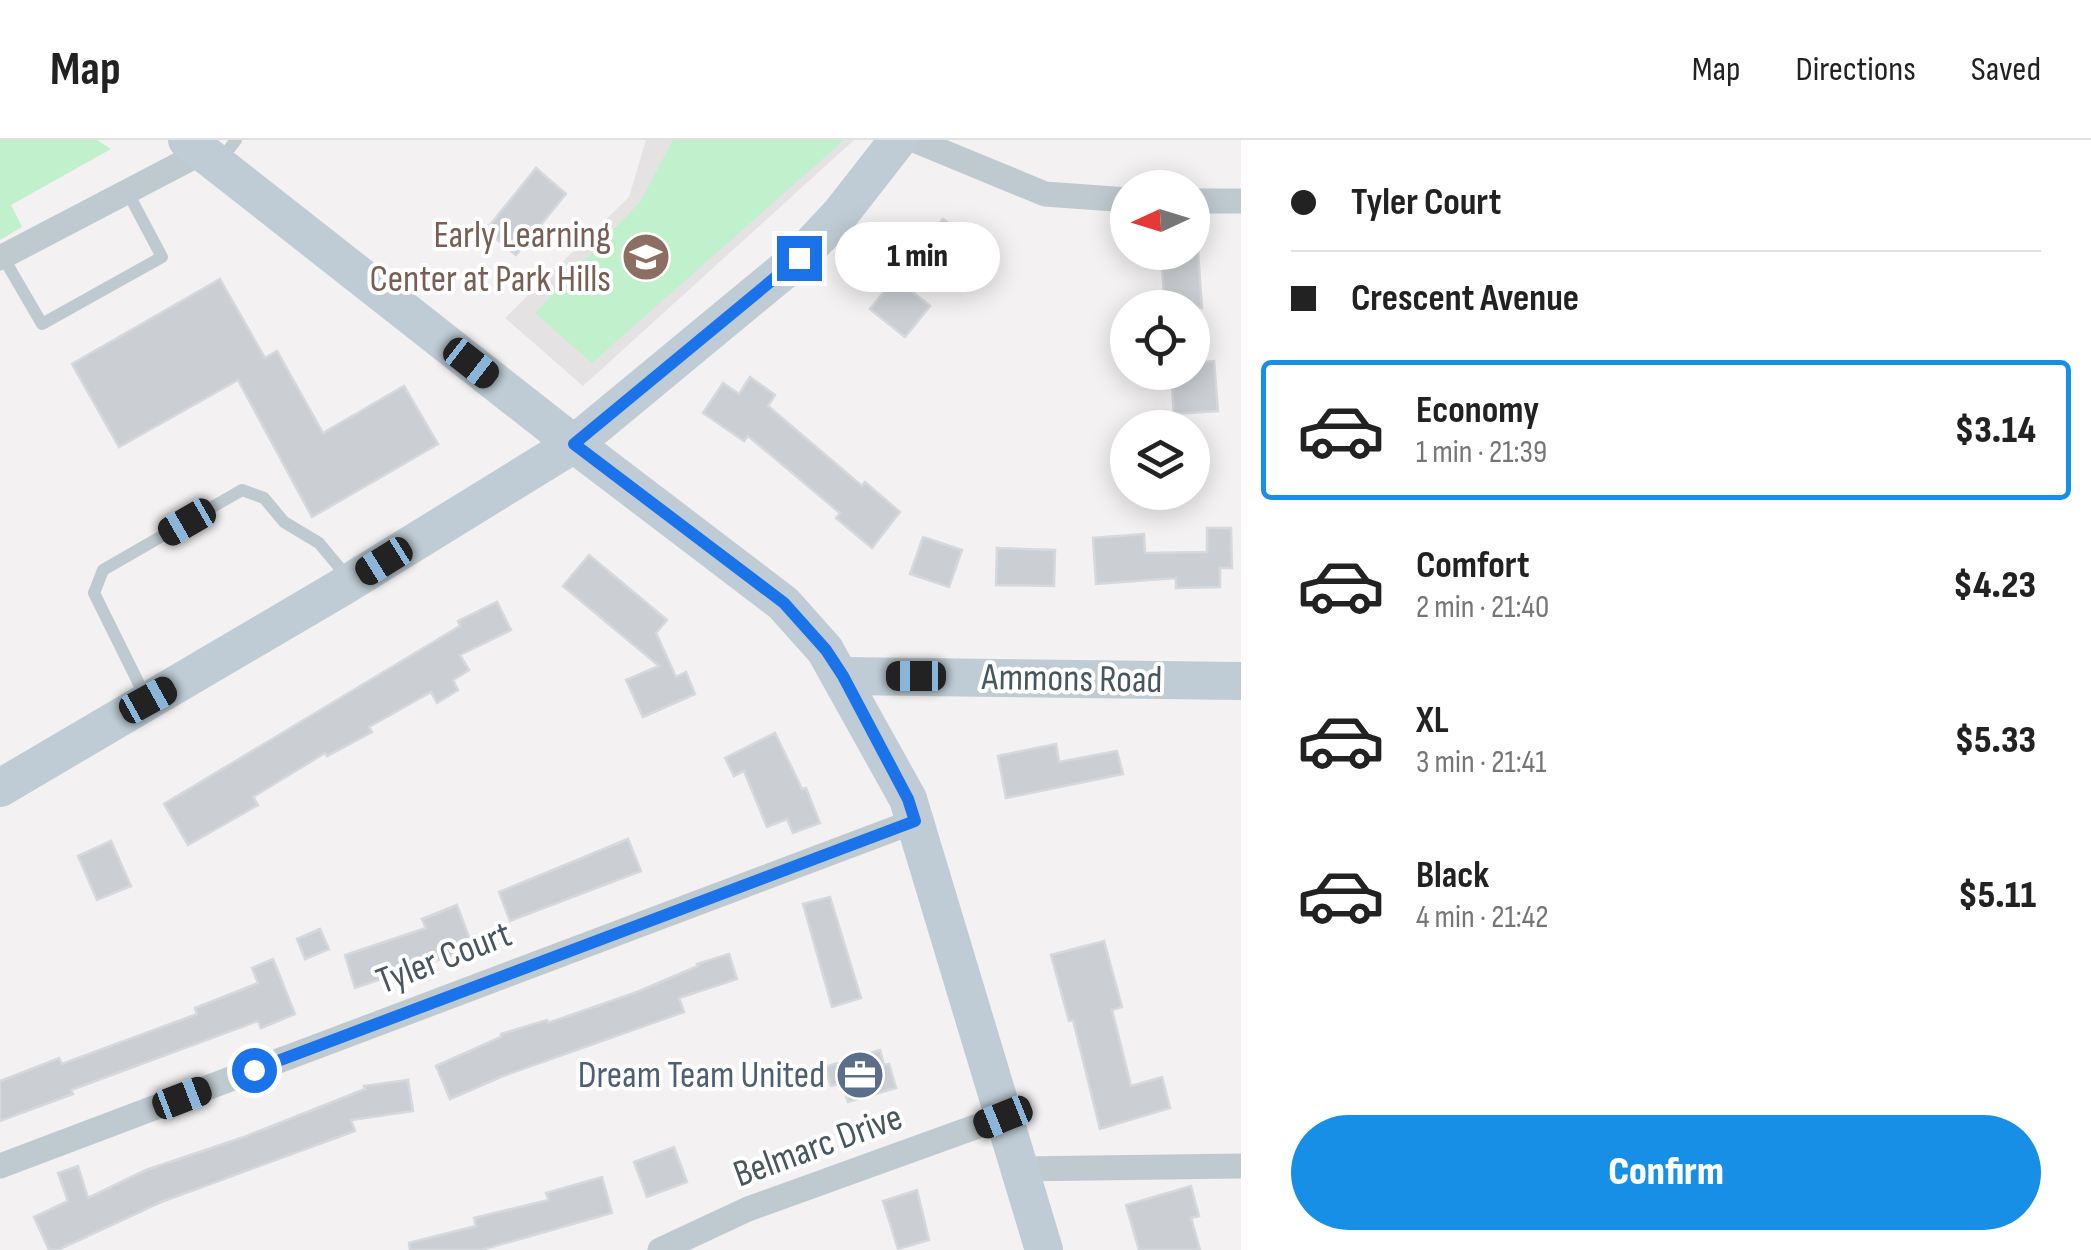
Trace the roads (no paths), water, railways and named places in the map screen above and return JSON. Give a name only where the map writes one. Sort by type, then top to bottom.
[{"type":"street","points":[[0,788],[350,582],[574,444],[799,258],[898,140]]},
{"type":"street","points":[[914,140],[1045,194],[1110,199]]},
{"type":"street","points":[[1,258],[211,149],[574,444],[784,603],[826,650],[843,676],[908,799],[1044,1250]]},
{"type":"street","points":[[1210,201],[1241,201]]},
{"type":"street","name":"Ammons Road","points":[[843,676],[1241,681]]},
{"type":"street","name":"Tyler Court","points":[[0,1166],[915,821]]},
{"type":"street","name":"Belmarc Drive","points":[[660,1250],[748,1209],[1003,1117]]},
{"type":"street","points":[[1018,1169],[1241,1166]]},
{"type":"lane","points":[[1,258],[42,324],[162,257],[128,194]]},
{"type":"lane","points":[[148,700],[94,593],[103,570],[242,490],[264,498],[284,522],[319,542],[350,582]]},
{"type":"place","name":"Early Learning Center at Park Hills","points":[[646,257]]},
{"type":"place","name":"Dream Team United","points":[[860,1075]]}]
